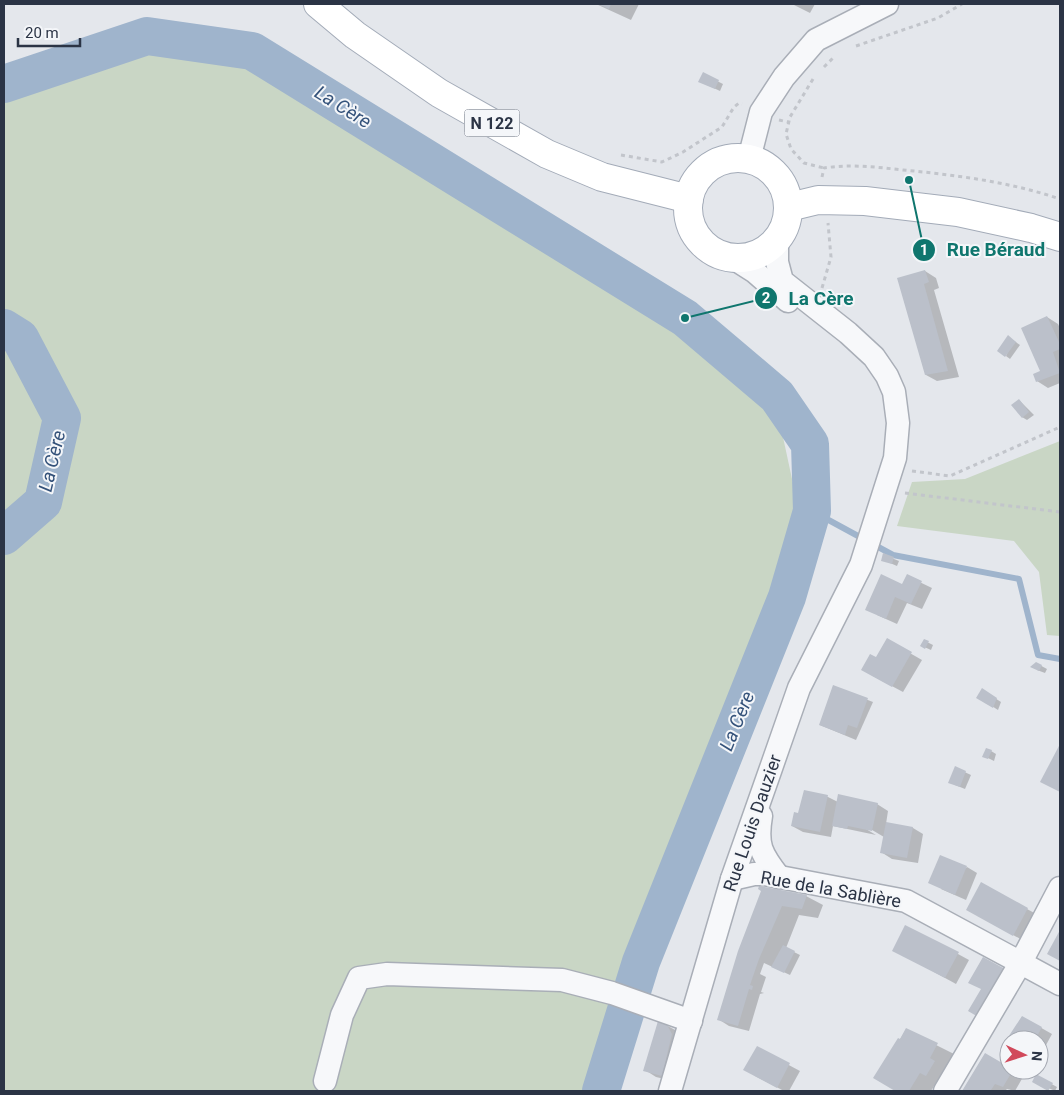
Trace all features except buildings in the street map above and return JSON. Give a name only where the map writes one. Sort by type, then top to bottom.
[{"type":"main road","name":"N 122","points":[[318,4],[355,35],[439,93],[547,154],[602,177],[689,199]]},
{"type":"main road","points":[[733,158],[749,159],[765,165],[777,176],[786,190],[787,221],[777,240],[759,254],[745,258],[733,258],[714,253],[702,243],[693,230],[688,215],[689,199],[694,184],[704,171],[718,162],[733,158]]},
{"type":"main road","points":[[788,207],[818,200],[865,201],[958,212],[1032,228],[1060,237]]},
{"type":"street","points":[[749,159],[761,112],[784,77],[816,40],[887,4]]},
{"type":"street","points":[[777,240],[777,262],[782,281],[814,304],[831,322],[874,356],[887,376],[894,392],[898,423],[895,458],[889,483]]},
{"type":"street","points":[[733,258],[755,272],[790,304],[809,314],[831,322]]},
{"type":"street","name":"Rue Louis Dauzier","points":[[670,1091],[732,880],[799,688],[861,565],[889,483]]},
{"type":"street","points":[[770,770],[758,835],[767,861],[779,877]]},
{"type":"street","name":"Rue de la Sablière","points":[[732,880],[754,874],[779,877],[906,901],[1060,984]]},
{"type":"street","points":[[945,1091],[1021,962],[1060,888]]},
{"type":"street","points":[[325,1081],[342,1015],[359,978],[387,974],[562,980],[691,1021]]},
{"type":"path","points":[[848,49],[938,18],[962,4]]},
{"type":"path","points":[[822,69],[840,51]]},
{"type":"path","points":[[816,74],[788,122],[786,134],[791,149],[804,163],[824,168],[848,164],[944,174],[1034,190],[1060,199]]},
{"type":"path","points":[[613,153],[662,162],[684,152],[722,127],[739,103],[781,121],[788,122]]},
{"type":"path","points":[[814,304],[823,286],[831,257],[828,225],[818,200],[824,168]]},
{"type":"path","points":[[889,483],[911,471],[950,476],[1060,428]]},
{"type":"path","points":[[889,483],[916,496],[1060,512]]},
{"type":"green space","points":[[145,45],[252,56],[659,313],[775,400],[800,516],[755,653],[615,1019],[590,1091],[4,1091],[4,89]]},
{"type":"green space","points":[[1060,441],[1060,636],[1047,635],[1039,572],[1014,541],[897,526],[912,482],[965,479]]},
{"type":"waterway","name":"La Cère","points":[[4,84],[147,36],[252,51],[685,318],[777,396],[810,444],[812,511],[787,597],[641,962],[601,1091]]},
{"type":"waterway","name":"La Cère","points":[[4,328],[20,338],[62,418],[43,502],[4,536]]},
{"type":"waterway","points":[[812,511],[893,555],[1019,579],[1038,655],[1060,659]]},
{"type":"place","name":"Rue Béraud","points":[[909,180]]},
{"type":"place","name":"La Cère","points":[[685,318]]}]
